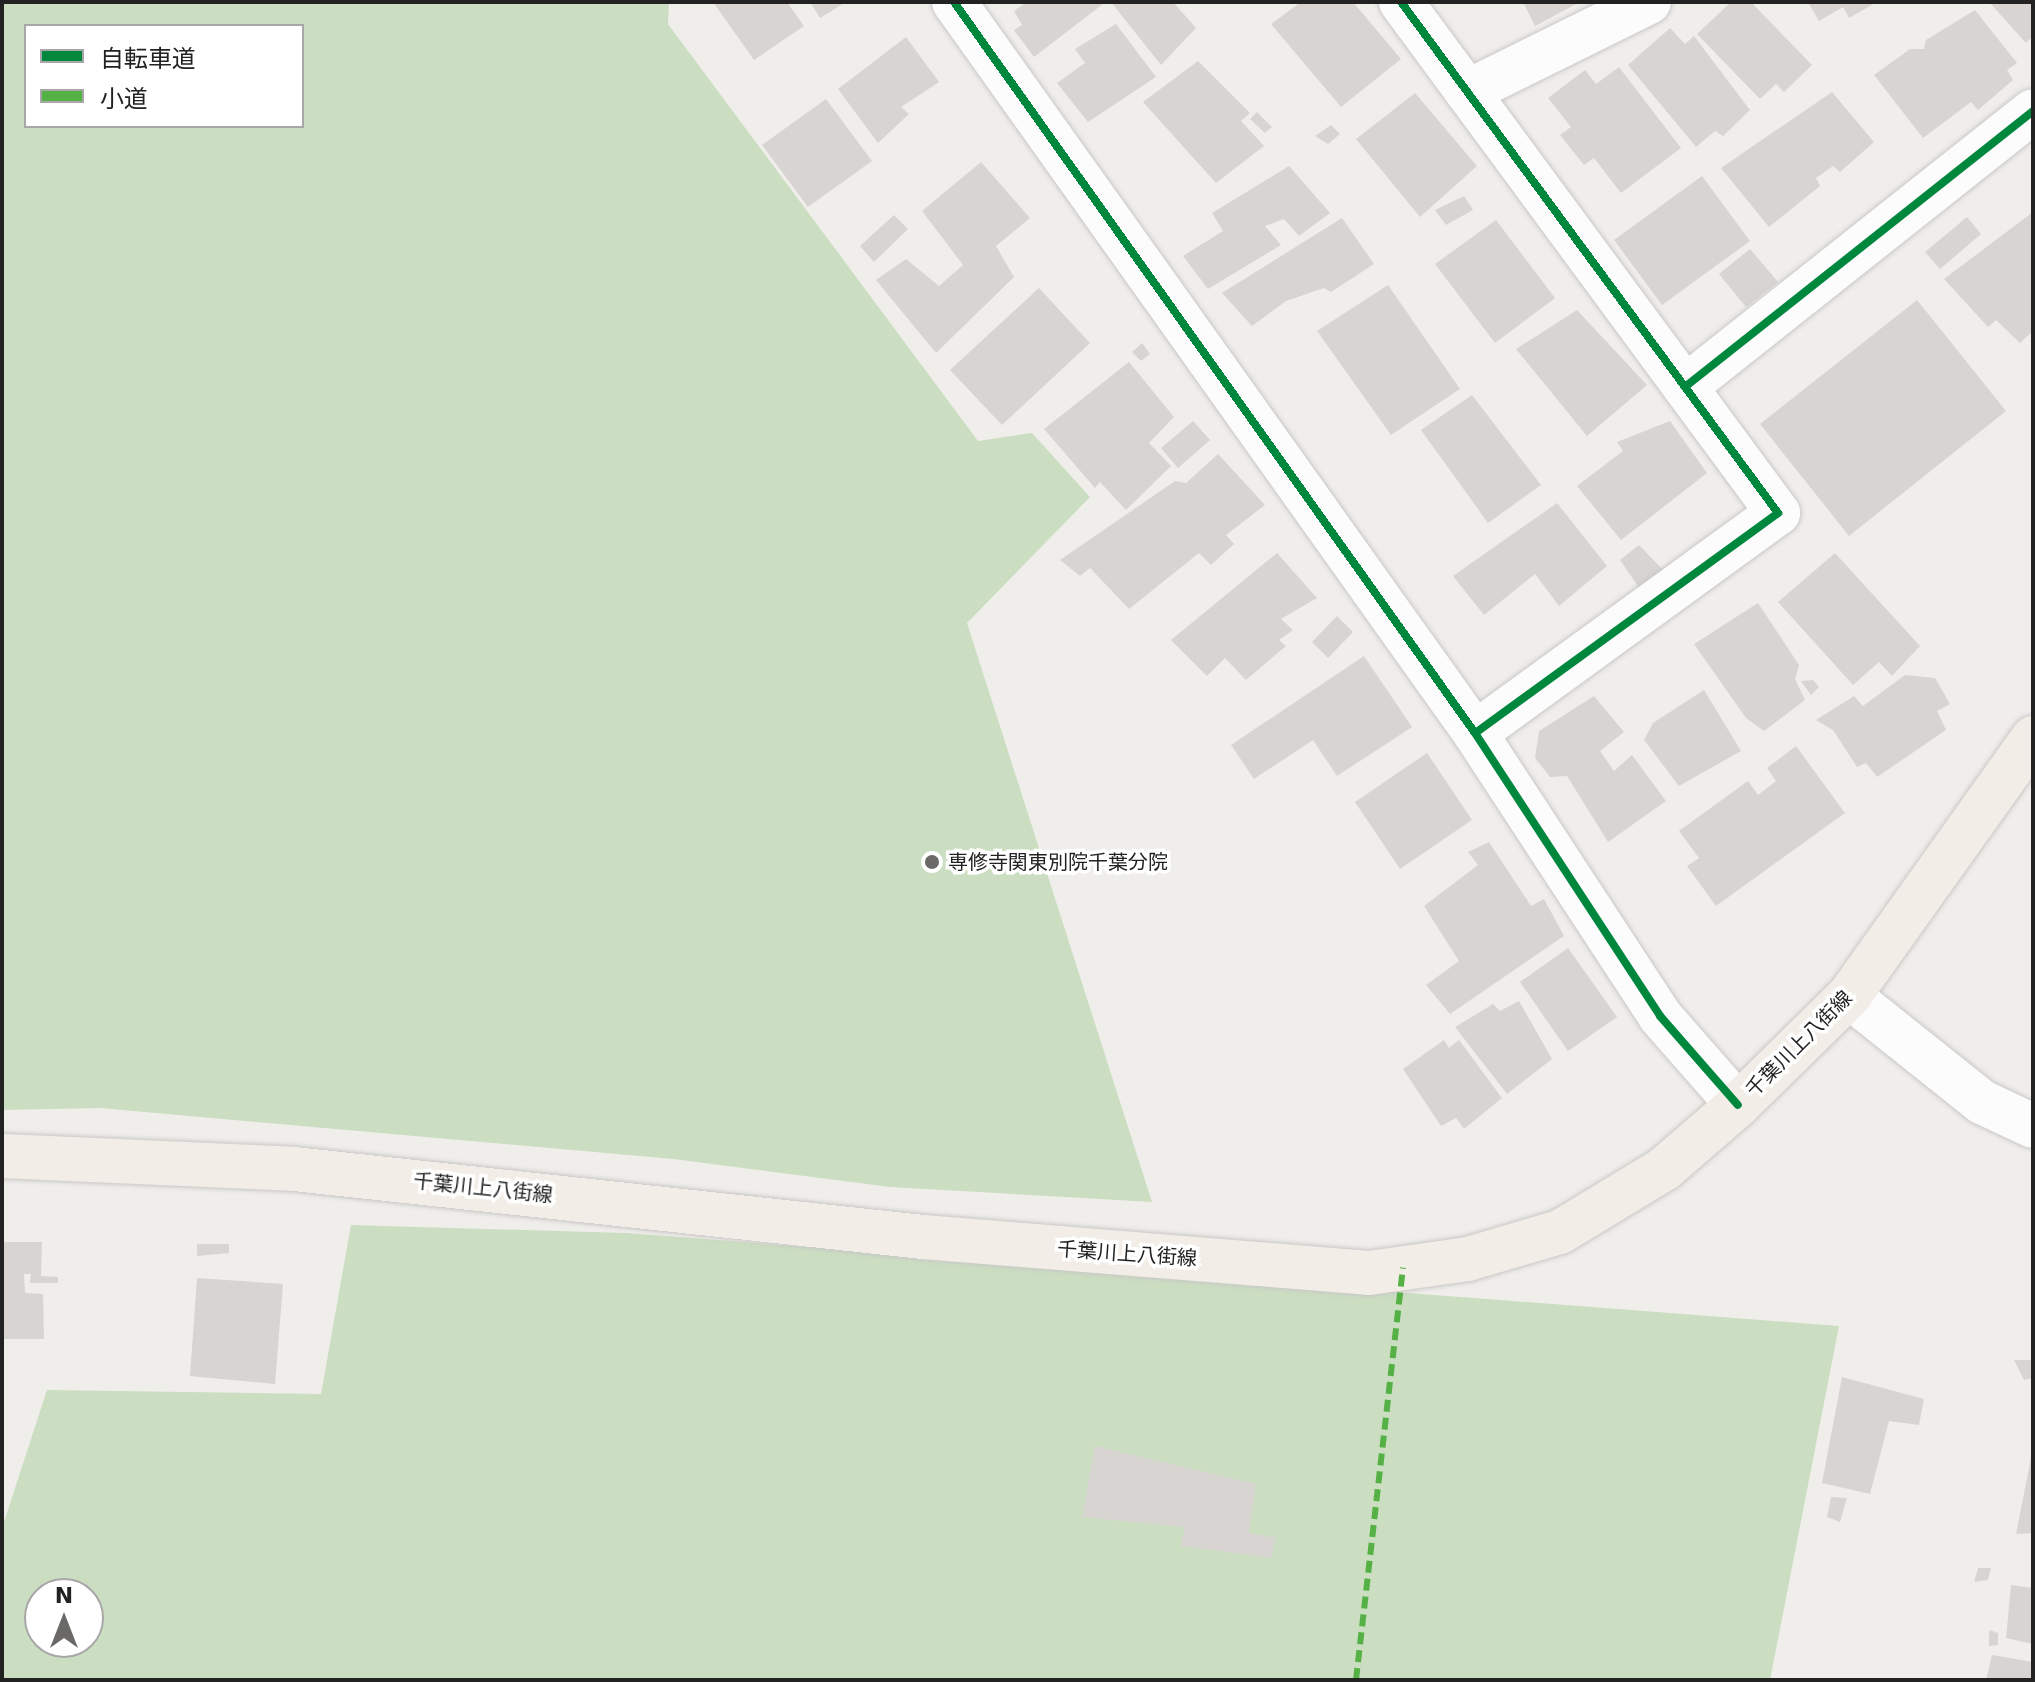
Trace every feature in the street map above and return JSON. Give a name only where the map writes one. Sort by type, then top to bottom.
[{"type":"main road","name":"千葉川上八街線","points":[[2,1156],[294,1169],[923,1237],[1369,1273],[1468,1259],[1560,1232],[1664,1169],[1738,1105],[1849,996],[2033,738]]},
{"type":"street","points":[[954,2],[1475,733],[1660,1016],[1738,1105]]},
{"type":"street","points":[[1401,2],[1778,513],[1475,733]]},
{"type":"street","points":[[1467,92],[1649,2]]},
{"type":"street","points":[[1685,387],[2033,111]]},
{"type":"street","points":[[1849,996],[1982,1102],[2033,1126]]},
{"type":"green space","points":[[2,2],[669,2],[668,24],[978,441],[1032,433],[1090,497],[967,623],[1152,1202],[890,1187],[673,1159],[100,1108],[2,1110]]},
{"type":"green space","points":[[351,1225],[626,1233],[1839,1326],[1770,1680],[2,1680],[2,1528],[47,1390],[321,1394]]},
{"type":"building","points":[[713,2],[787,2],[804,26],[754,60]]},
{"type":"building","points":[[810,2],[846,2],[820,18]]},
{"type":"building","points":[[1027,2],[1103,4],[1034,57],[1014,30],[1022,25],[1014,11]]},
{"type":"building","points":[[1111,2],[1173,2],[1196,28],[1161,65]]},
{"type":"building","points":[[1301,2],[1353,2],[1401,59],[1341,107],[1271,24]]},
{"type":"building","points":[[1523,2],[1580,2],[1535,26]]},
{"type":"building","points":[[1731,2],[1751,2],[1812,65],[1784,92],[1776,84],[1760,99],[1697,34]]},
{"type":"building","points":[[1808,2],[1877,2],[1849,18],[1843,7],[1819,21]]},
{"type":"building","points":[[1989,2],[2033,2],[2033,36],[2026,43]]},
{"type":"building","points":[[1975,10],[2017,63],[2007,70],[2013,80],[1978,110],[1971,102],[1923,138],[1874,75],[1910,49],[1924,49],[1926,40]]},
{"type":"building","points":[[1116,24],[1156,77],[1088,122],[1057,83],[1085,63],[1075,49]]},
{"type":"building","points":[[1670,28],[1685,44],[1694,36],[1750,110],[1723,136],[1715,131],[1696,147],[1628,65]]},
{"type":"building","points":[[906,37],[939,82],[901,107],[909,114],[878,143],[838,89]]},
{"type":"building","points":[[1198,61],[1250,113],[1241,121],[1264,146],[1216,183],[1143,102]]},
{"type":"building","points":[[1619,67],[1681,148],[1621,193],[1594,158],[1584,165],[1560,135],[1571,127],[1548,98],[1585,70],[1596,84]]},
{"type":"building","points":[[1832,92],[1874,142],[1840,172],[1833,166],[1816,178],[1820,186],[1769,227],[1721,168]]},
{"type":"building","points":[[1415,93],[1477,166],[1420,217],[1356,139]]},
{"type":"building","points":[[826,99],[872,161],[808,207],[762,145]]},
{"type":"building","points":[[1257,112],[1272,127],[1265,133],[1250,119]]},
{"type":"building","points":[[1331,125],[1340,134],[1328,144],[1315,136]]},
{"type":"building","points":[[981,162],[1030,218],[996,246],[1014,277],[936,353],[876,280],[906,259],[939,286],[963,265],[922,211]]},
{"type":"building","points":[[1289,166],[1330,213],[1299,236],[1284,219],[1265,226],[1281,245],[1208,289],[1183,256],[1223,231],[1212,213]]},
{"type":"building","points":[[1702,176],[1750,241],[1662,305],[1614,240]]},
{"type":"building","points":[[1464,196],[1473,210],[1446,225],[1435,210]]},
{"type":"building","points":[[2033,212],[2033,331],[2020,343],[1996,320],[1988,327],[1944,279]]},
{"type":"building","points":[[894,215],[908,229],[874,262],[860,246]]},
{"type":"building","points":[[1967,217],[1981,234],[1940,269],[1925,252]]},
{"type":"building","points":[[1342,218],[1374,264],[1331,292],[1324,288],[1286,301],[1252,326],[1222,293]]},
{"type":"building","points":[[1496,220],[1555,298],[1495,343],[1435,264]]},
{"type":"building","points":[[1750,249],[1778,282],[1746,307],[1719,274]]},
{"type":"building","points":[[1388,285],[1460,389],[1391,435],[1317,331]]},
{"type":"building","points":[[1039,288],[1090,343],[1002,425],[950,370]]},
{"type":"building","points":[[1917,300],[2006,411],[1849,536],[1760,424]]},
{"type":"building","points":[[1577,310],[1647,385],[1587,436],[1516,349]]},
{"type":"building","points":[[1142,343],[1150,354],[1141,361],[1132,352]]},
{"type":"building","points":[[1129,362],[1174,417],[1149,443],[1171,466],[1126,510],[1100,482],[1095,488],[1044,429]]},
{"type":"building","points":[[1472,395],[1541,485],[1488,523],[1421,430]]},
{"type":"building","points":[[1193,421],[1210,440],[1178,468],[1161,448]]},
{"type":"building","points":[[1670,421],[1707,473],[1621,540],[1577,486],[1623,451],[1617,442]]},
{"type":"building","points":[[1218,454],[1265,505],[1226,535],[1234,544],[1211,565],[1199,553],[1129,609],[1090,568],[1080,576],[1060,560],[1175,481],[1186,483]]},
{"type":"building","points":[[1557,503],[1607,566],[1559,606],[1535,574],[1484,615],[1453,576]]},
{"type":"building","points":[[1639,545],[1665,572],[1642,592],[1620,560]]},
{"type":"building","points":[[1277,553],[1317,598],[1281,619],[1293,630],[1279,640],[1286,646],[1246,680],[1225,658],[1207,676],[1171,640]]},
{"type":"building","points":[[1835,553],[1920,646],[1892,676],[1879,662],[1853,685],[1778,602]]},
{"type":"building","points":[[1758,603],[1799,665],[1795,679],[1805,700],[1764,731],[1746,718],[1694,644]]},
{"type":"building","points":[[1337,616],[1353,632],[1328,658],[1312,642]]},
{"type":"building","points":[[1364,656],[1412,727],[1337,776],[1313,740],[1254,779],[1231,745]]},
{"type":"building","points":[[1905,675],[1935,678],[1950,704],[1937,711],[1946,730],[1877,777],[1866,763],[1857,767],[1833,730],[1816,720],[1854,696],[1863,706]]},
{"type":"building","points":[[1813,680],[1819,687],[1811,695],[1801,681]]},
{"type":"building","points":[[1704,690],[1741,751],[1679,786],[1644,740],[1653,723]]},
{"type":"building","points":[[1594,696],[1624,732],[1600,751],[1614,771],[1632,755],[1666,801],[1608,842],[1567,776],[1550,777],[1535,758],[1539,731]]},
{"type":"building","points":[[1796,746],[1845,813],[1716,906],[1687,866],[1699,858],[1679,831],[1748,781],[1758,795],[1776,781],[1767,768]]},
{"type":"building","points":[[1427,753],[1472,820],[1400,869],[1355,802]]},
{"type":"building","points":[[1489,842],[1531,906],[1544,899],[1564,936],[1450,1014],[1426,985],[1459,961],[1424,906],[1478,865],[1468,852]]},
{"type":"building","points":[[1568,948],[1617,1017],[1568,1051],[1520,982]]},
{"type":"building","points":[[1519,1001],[1552,1059],[1507,1094],[1455,1027],[1493,1004],[1500,1011]]},
{"type":"building","points":[[1444,1040],[1449,1048],[1459,1040],[1502,1098],[1464,1129],[1456,1118],[1441,1126],[1403,1069]]},
{"type":"building","points":[[2,1242],[42,1242],[41,1276],[58,1277],[58,1283],[30,1283],[31,1274],[24,1274],[25,1293],[43,1294],[44,1339],[2,1339]]},
{"type":"building","points":[[197,1244],[229,1244],[229,1253],[197,1256]]},
{"type":"building","points":[[197,1278],[283,1284],[275,1384],[190,1376]]},
{"type":"building","points":[[2014,1360],[2033,1360],[2033,1378],[2024,1380]]},
{"type":"building","points":[[1842,1377],[1924,1399],[1919,1425],[1889,1421],[1870,1494],[1822,1483]]},
{"type":"building","points":[[1095,1446],[1256,1484],[1249,1533],[1276,1538],[1271,1558],[1181,1546],[1185,1527],[1082,1517]]},
{"type":"building","points":[[2032,1453],[2033,1533],[2016,1534]]},
{"type":"building","points":[[1831,1497],[1847,1498],[1840,1522],[1827,1517]]},
{"type":"building","points":[[1978,1568],[1991,1568],[1988,1580],[1974,1582]]},
{"type":"building","points":[[2011,1585],[2033,1588],[2033,1644],[2006,1638]]},
{"type":"building","points":[[1989,1630],[1998,1633],[1998,1645],[1989,1646]]},
{"type":"building","points":[[1992,1655],[2033,1662],[2033,1680],[1986,1680]]},
{"type":"marked path","points":[[1356,1680],[1403,1268]]},
{"type":"cycle path","points":[[954,2],[1475,733],[1660,1016],[1738,1105]]},
{"type":"cycle path","points":[[1401,2],[1778,513],[1475,733]]},
{"type":"cycle path","points":[[1685,387],[2033,111]]},
{"type":"place","name":"専修寺関東別院千葉分院","points":[[932,862]]}]
